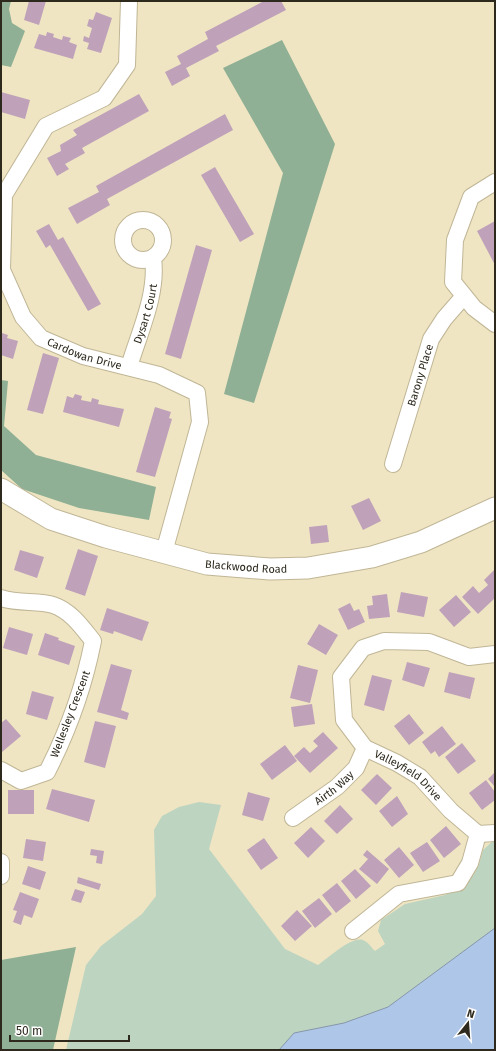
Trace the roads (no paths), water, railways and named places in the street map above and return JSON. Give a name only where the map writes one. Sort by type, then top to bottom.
[{"type":"street","name":"Cardowan Drive","points":[[129,1],[127,65],[104,98],[46,126],[4,195],[2,270],[23,317],[41,338],[83,356],[158,375],[197,393],[200,422],[164,552]]},
{"type":"street","points":[[495,182],[471,197],[454,240],[453,282],[474,308],[495,324]]},
{"type":"street","name":"Dysart Court","points":[[129,367],[152,287],[155,273],[154,258]]},
{"type":"street","name":"Barony Place","points":[[393,464],[431,339],[444,319],[464,296]]},
{"type":"street","name":"Blackwood Road","points":[[1,489],[51,519],[106,536],[206,564],[270,569],[308,568],[372,557],[421,542],[495,508]]},
{"type":"street","name":"Wellesley Crescent","points":[[1,598],[13,602],[52,604],[74,617],[93,641],[86,676],[58,752],[47,772],[21,781],[1,770]]},
{"type":"street","name":"Valleyfield Drive","points":[[478,834],[451,811],[420,777],[397,762],[365,748],[344,720],[341,677],[363,648],[384,641],[429,642],[469,657],[495,654]]},
{"type":"street","name":"Airth Way","points":[[293,818],[336,787],[356,768],[365,748]]},
{"type":"street","points":[[353,931],[399,894],[458,883],[470,863],[478,834],[495,833]]},
{"type":"street","points":[[1,862],[1,876]]},
{"type":"water","points":[[495,928],[495,1050],[279,1050],[294,1033],[344,1023],[388,1007]]}]
